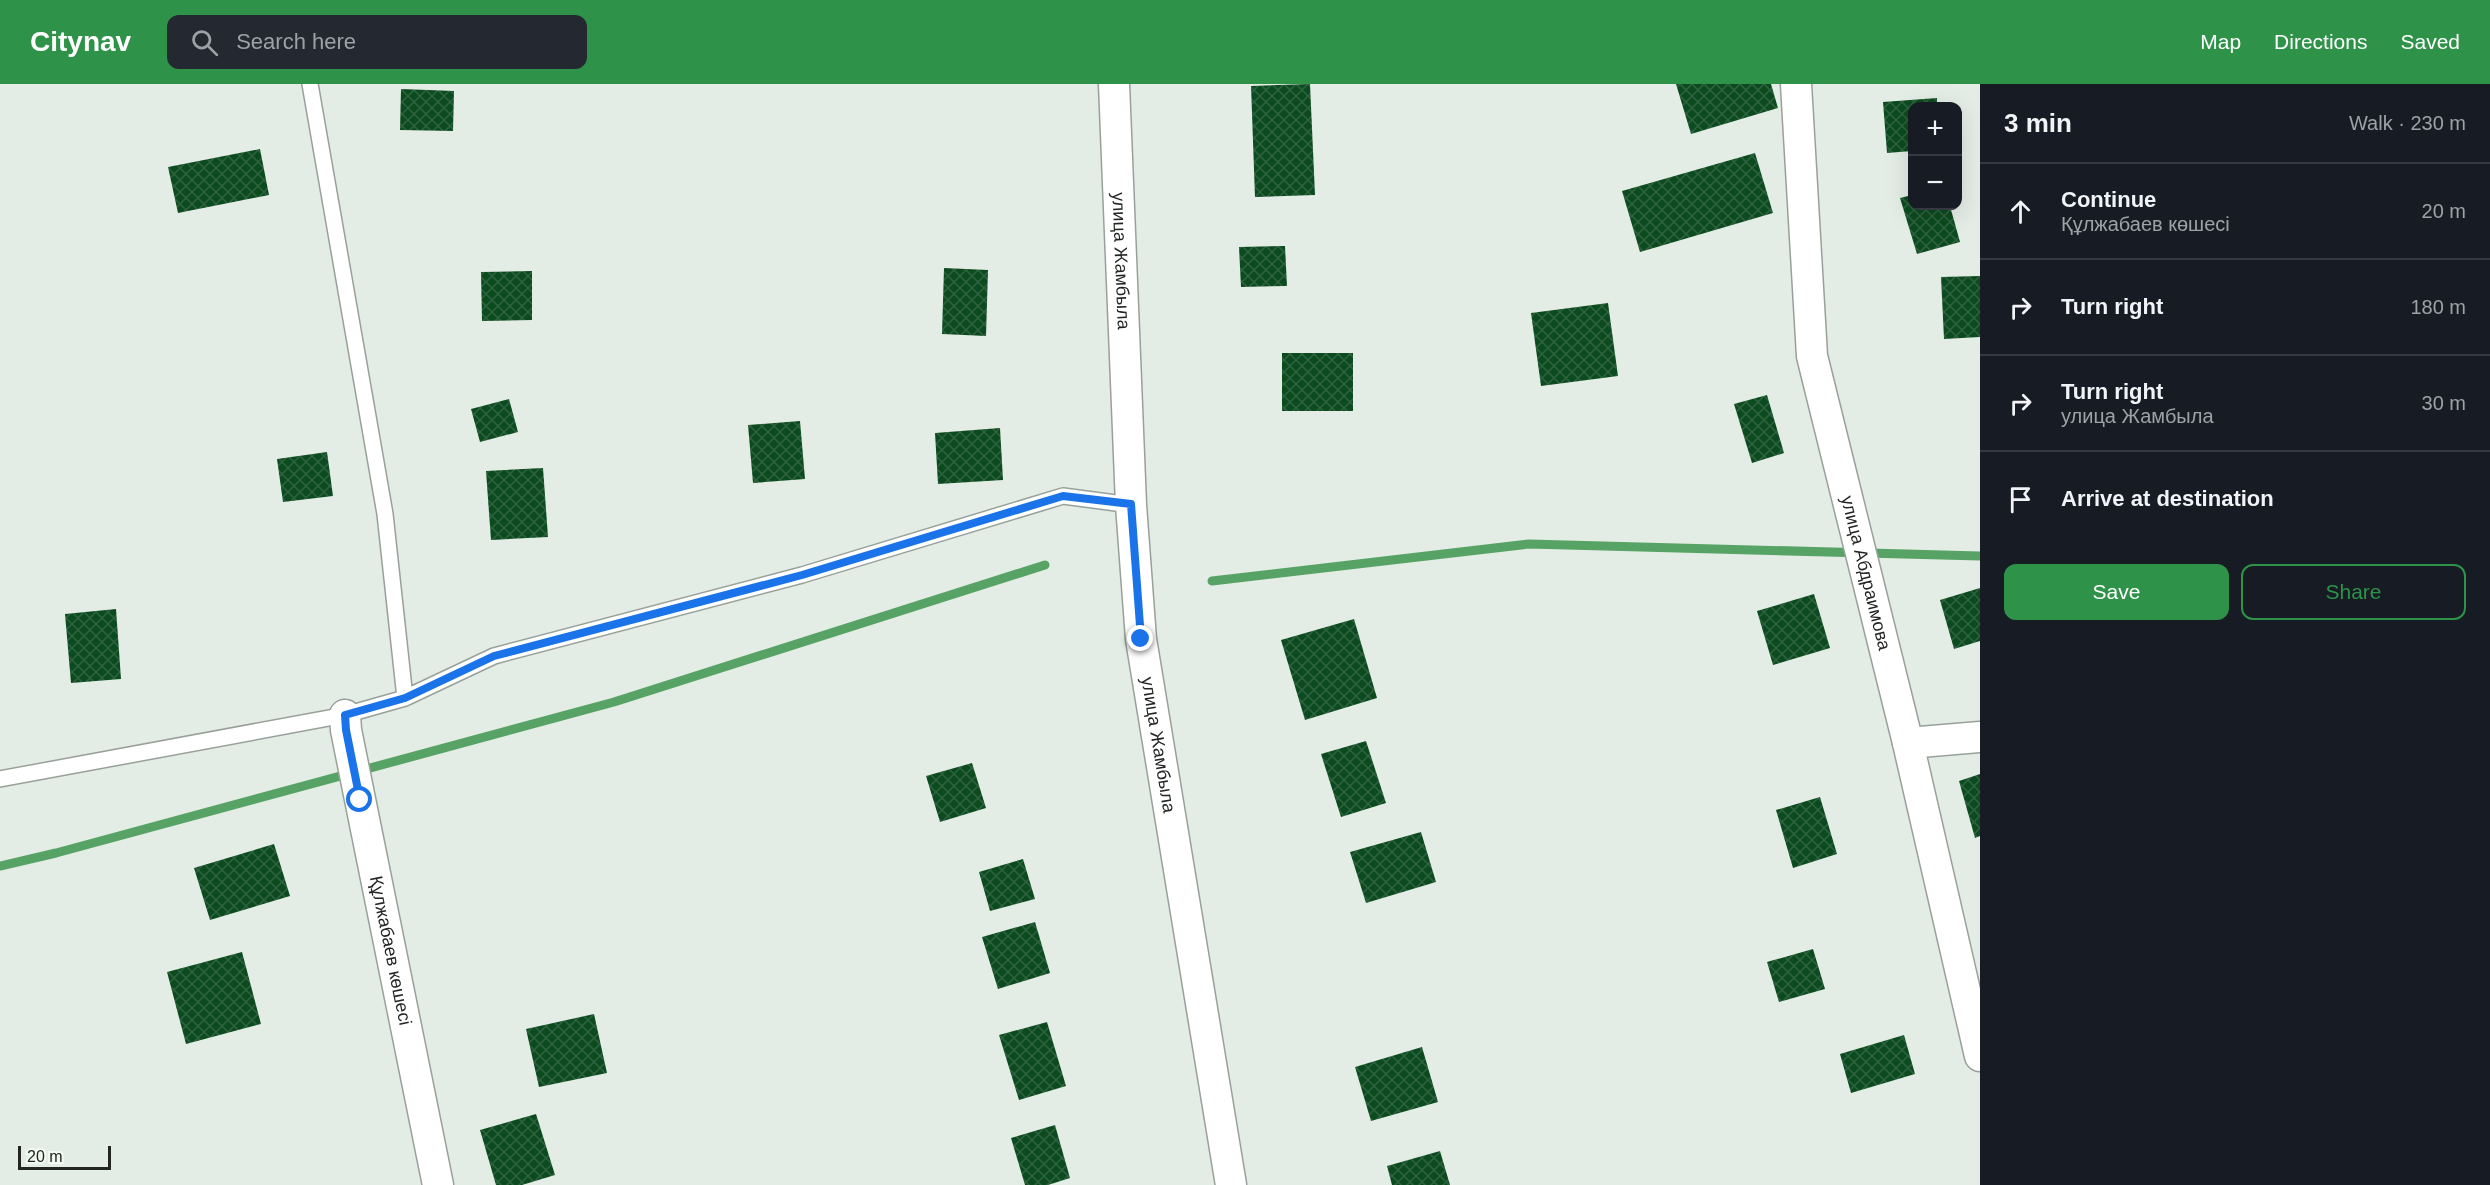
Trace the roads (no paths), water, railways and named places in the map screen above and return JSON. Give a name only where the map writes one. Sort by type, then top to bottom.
[{"type":"street","name":"улица Жамбыла","points":[[1114,84],[1131,504],[1141,639],[1231,1185]]},
{"type":"street","name":"улица Абдраимова","points":[[1796,84],[1812,356],[1908,743],[1980,1056]]},
{"type":"street","name":"Құлжабаев көшесі","points":[[345,723],[438,1185]]},
{"type":"street","points":[[1908,743],[1980,737]]},
{"type":"lane","points":[[310,84],[385,514],[405,698]]},
{"type":"lane","points":[[0,779],[345,723],[405,698],[494,656],[802,575],[1063,496],[1131,504]]},
{"type":"waterway","points":[[1212,581],[1529,544],[1980,556]]},
{"type":"waterway","points":[[0,866],[56,853],[614,702],[1045,565]]}]
